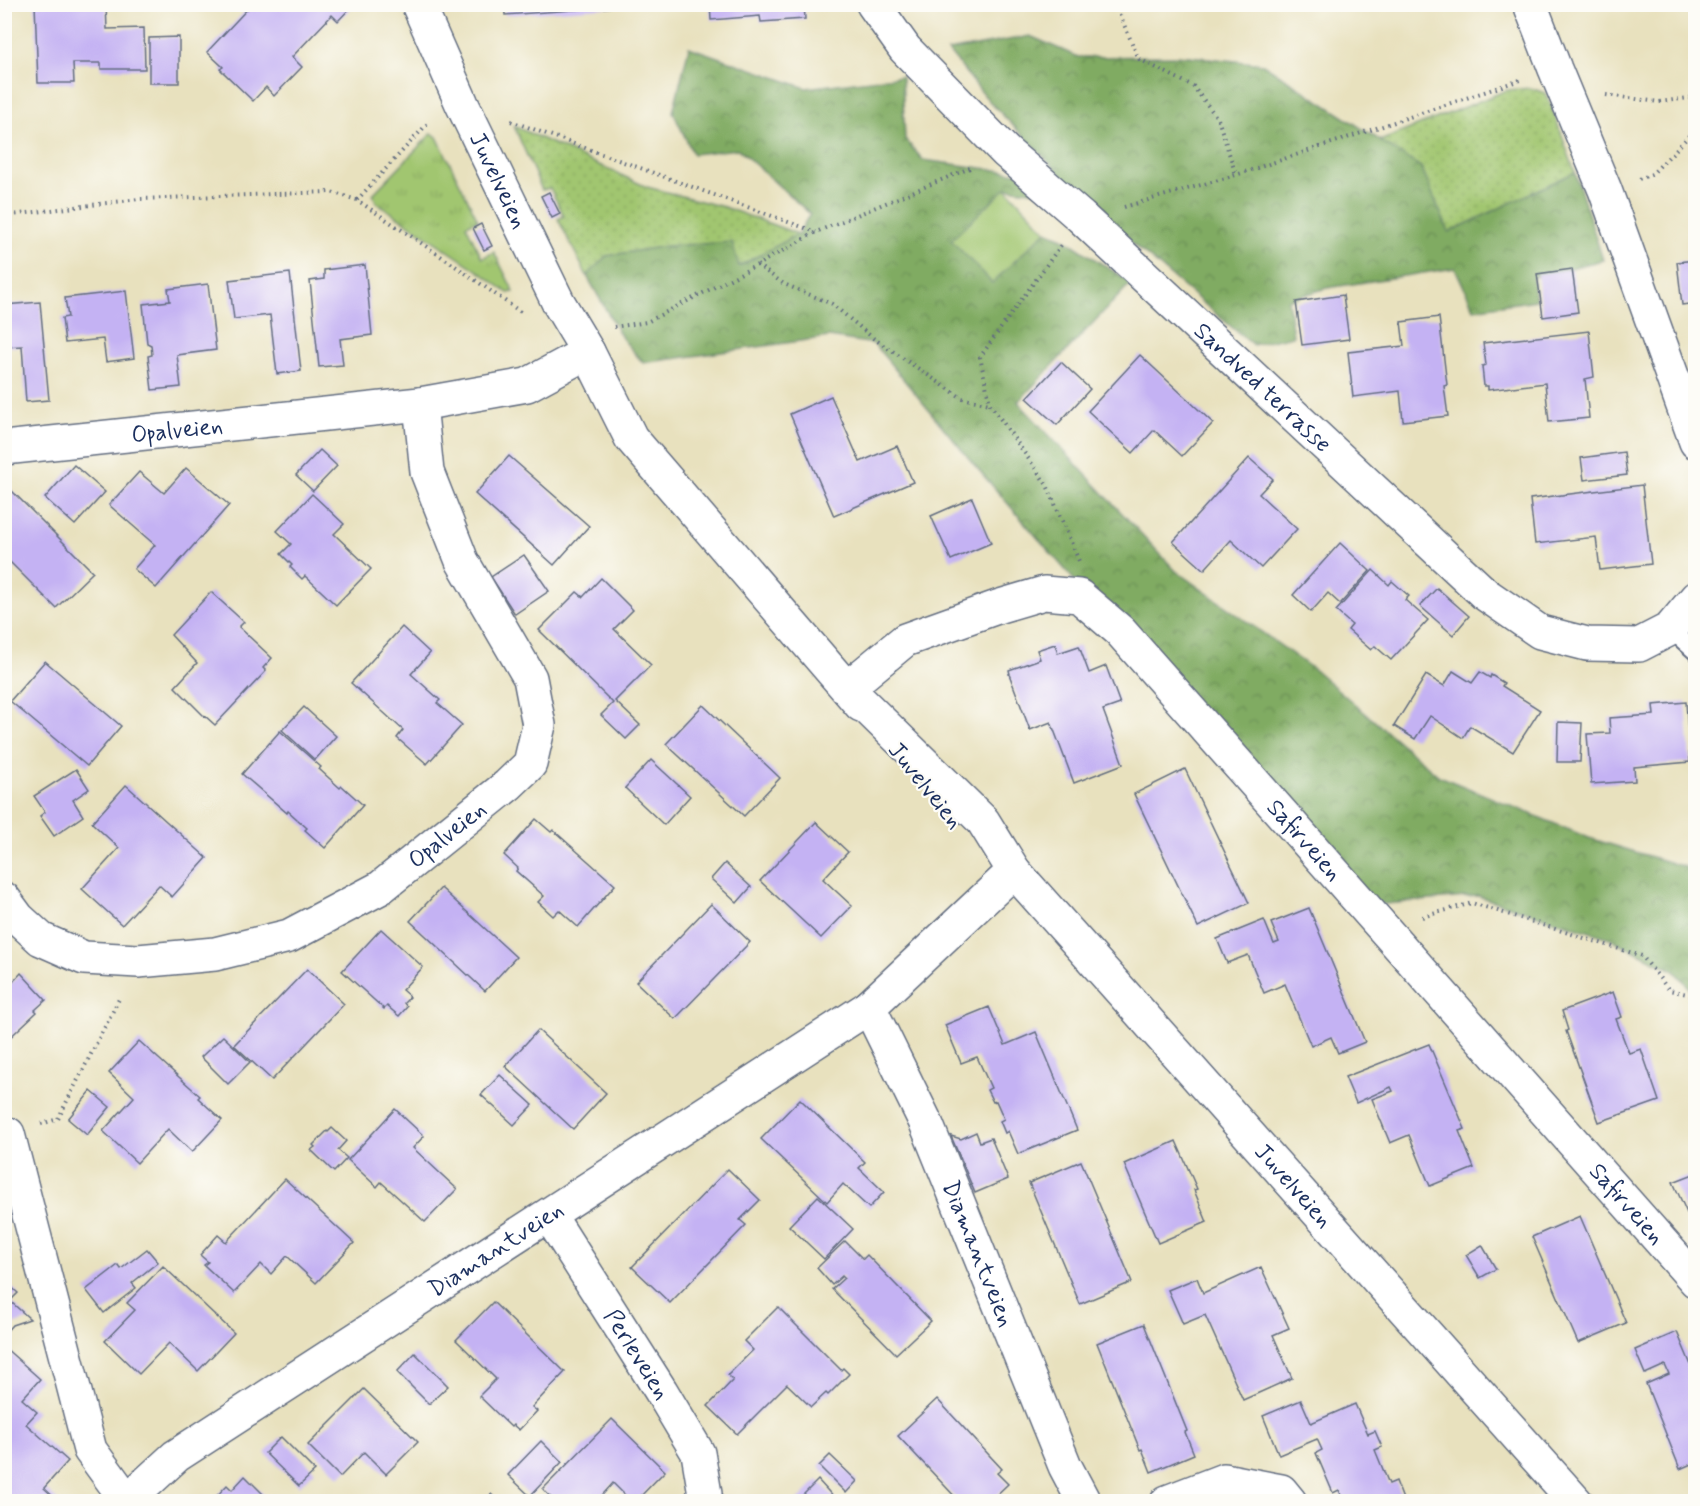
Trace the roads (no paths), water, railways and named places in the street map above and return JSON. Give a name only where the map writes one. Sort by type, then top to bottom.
[{"type":"street","name":"Juvelveien","points":[[418,4],[450,109],[558,302],[588,352],[649,424],[724,548],[847,688],[967,835],[1014,871],[1576,1502]]},
{"type":"street","name":"Sandved terrasse","points":[[873,4],[905,49],[1006,152],[1082,216],[1485,594],[1539,632],[1587,644],[1639,645],[1670,629],[1695,598]]},
{"type":"street","points":[[1530,4],[1605,190],[1695,442]]},
{"type":"street","name":"Opalveien","points":[[4,448],[420,404],[527,385],[588,352]]},
{"type":"street","name":"Opalveien","points":[[4,899],[18,918],[41,939],[84,958],[138,962],[215,954],[289,936],[380,888],[508,785],[530,764],[539,725],[530,678],[462,561],[427,472],[420,404]]},
{"type":"street","name":"Safirveien","points":[[847,688],[904,640],[1044,593],[1079,596],[1120,631],[1695,1281]]},
{"type":"street","name":"Diamantveien","points":[[8,1134],[90,1450],[128,1501],[176,1456],[869,1007],[1014,871]]},
{"type":"street","name":"Diamantveien","points":[[869,1007],[926,1123],[1065,1466],[1084,1502]]},
{"type":"street","name":"Perleveien","points":[[549,1215],[661,1390],[698,1454],[705,1494],[700,1502]]},
{"type":"street","points":[[1167,1502],[1224,1480],[1281,1491],[1290,1502]]},
{"type":"lane","points":[[1670,629],[1695,652]]}]
